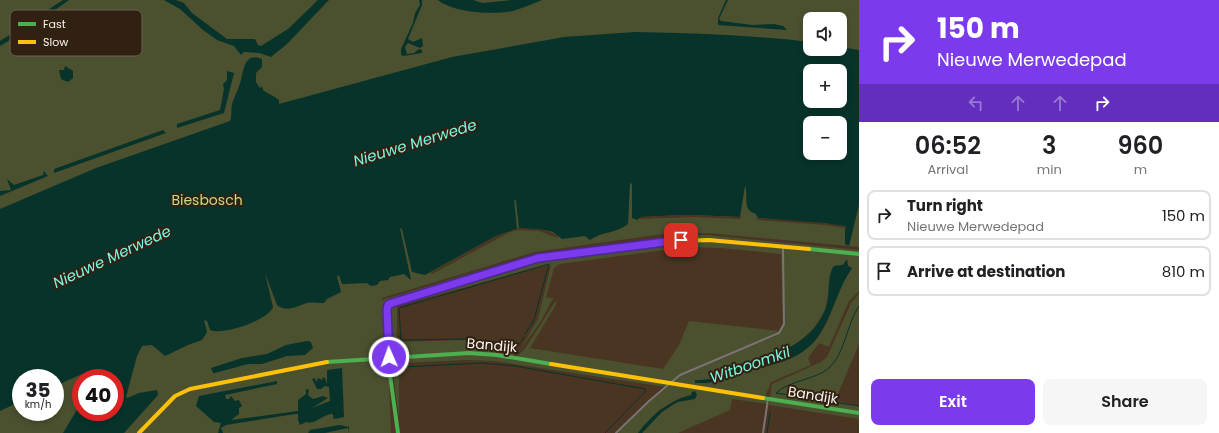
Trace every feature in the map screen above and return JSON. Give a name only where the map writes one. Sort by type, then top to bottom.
[{"type":"main road","points":[[398,433],[389,357],[387,310],[390,304],[538,258],[687,240],[782,246],[859,254]]},
{"type":"main road","name":"Bandijk","points":[[140,433],[175,396],[190,389],[324,362],[389,357],[485,353],[859,413]]},
{"type":"street","points":[[616,433],[649,401],[691,369],[779,333],[784,324],[782,246]]},
{"type":"street","points":[[763,433],[768,398]]},
{"type":"green space","name":"Biesbosch","points":[[0,0],[859,0],[859,247],[708,233],[663,234],[535,252],[382,298],[382,300],[535,254],[686,235],[707,235],[859,250],[859,253],[709,239],[670,240],[538,257],[387,304],[388,356],[384,359],[388,359],[391,433],[0,433]]},
{"type":"green space","points":[[681,241],[709,241],[859,255],[859,291],[849,301],[829,347],[819,343],[808,358],[811,365],[771,382],[765,397],[517,357],[526,347],[555,302],[557,303],[530,348],[663,369],[679,345],[689,321],[779,331],[783,323],[781,254],[721,248],[687,247],[560,264],[554,268],[546,297],[555,299],[552,300],[541,321],[520,350],[538,319],[551,265],[539,267],[397,306],[397,342],[463,340],[518,345],[523,336],[513,356],[478,352],[390,356],[388,310],[389,306],[393,303],[538,259]],"holes":[[[846,260],[848,266],[851,268],[842,285],[830,315],[814,342],[804,351],[781,362],[739,372],[718,380],[708,382],[696,380],[708,380],[717,377],[740,364],[778,354],[796,345],[814,328],[825,311],[834,266],[843,265]],[[780,333],[776,336],[682,373]]]},
{"type":"green space","points":[[859,294],[859,344],[835,401],[859,406],[859,412],[770,398],[772,384],[821,362],[827,357],[851,303]]},
{"type":"green space","points":[[477,354],[669,384],[665,387],[495,361],[466,360],[401,363],[399,366],[399,418],[391,359]]},
{"type":"green space","points":[[672,384],[766,399],[767,404],[732,399],[730,410],[678,433],[642,433],[663,411],[676,403],[691,400],[692,395],[680,398],[659,410],[638,433],[618,433],[650,401]]},
{"type":"green space","points":[[770,400],[859,415],[859,419],[769,405]]},
{"type":"water","points":[[63,0],[69,0],[55,10],[48,10]]},
{"type":"water","points":[[164,0],[176,0],[184,3],[192,13],[227,39],[255,39],[258,45],[261,46],[288,29],[318,0],[329,0],[287,44],[271,57],[259,53],[244,52],[241,55],[234,46],[217,40],[203,30],[180,9]]},
{"type":"water","points":[[419,0],[422,0],[422,5],[408,39],[413,42],[422,38],[423,46],[420,48],[408,43],[405,47],[407,54],[414,53],[419,49],[422,50],[422,53],[403,56],[401,55],[401,49],[413,23],[415,13],[420,5]]},
{"type":"water","points":[[438,0],[473,0],[483,3],[512,0],[542,0],[513,11],[485,13],[453,8]]},
{"type":"water","points":[[726,0],[728,0],[719,19],[721,21],[752,25],[774,24],[783,26],[787,30],[718,25],[718,18]]},
{"type":"water","name":"Nieuwe Merwede","points":[[635,32],[745,36],[803,41],[803,56],[847,56],[847,48],[859,50],[859,205],[849,246],[845,244],[845,226],[758,218],[756,214],[751,212],[747,206],[745,186],[740,217],[693,215],[641,217],[637,220],[632,218],[632,184],[630,183],[628,224],[590,240],[585,236],[562,239],[553,232],[519,228],[516,201],[514,199],[517,229],[496,236],[425,275],[412,272],[402,229],[400,228],[411,280],[404,274],[390,277],[388,280],[380,281],[377,285],[371,286],[367,283],[342,284],[339,275],[337,277],[341,292],[327,299],[324,303],[307,303],[288,309],[277,305],[265,273],[273,307],[270,312],[263,317],[244,326],[224,331],[210,330],[207,321],[204,320],[207,332],[202,340],[165,356],[152,345],[142,346],[137,356],[126,397],[157,390],[158,395],[124,433],[63,433],[72,418],[72,421],[124,421],[124,369],[72,369],[72,378],[64,382],[64,369],[12,369],[12,405],[0,411],[0,209],[96,168],[230,121],[232,104],[240,83],[244,66],[249,59],[256,57],[262,59],[262,67],[256,73],[256,82],[260,88],[262,86],[263,90],[279,100],[279,104],[452,57],[564,37]]},
{"type":"water","points":[[10,34],[10,40],[0,46],[0,41]]},
{"type":"water","points":[[65,66],[73,71],[73,78],[68,82],[61,79],[59,70],[64,70]]},
{"type":"water","points":[[227,71],[234,73],[224,113],[177,128],[177,124],[220,110],[224,89],[223,84],[227,80]]},
{"type":"water","points":[[163,130],[166,133],[54,173],[54,169]]},
{"type":"water","points":[[44,171],[48,176],[0,196],[0,191],[11,190],[7,179],[14,185],[43,175]]},
{"type":"water","name":"Witboomkil","points":[[847,259],[848,266],[852,268],[843,283],[821,332],[813,343],[804,351],[783,362],[735,373],[710,383],[695,383],[695,380],[716,378],[738,365],[766,357],[800,341],[810,332],[825,310],[828,299],[830,275],[834,266],[843,265]]},
{"type":"water","points":[[307,341],[311,342],[313,348],[305,355],[287,356],[262,364],[248,364],[215,373],[213,373],[211,368],[242,358],[267,354],[286,345]]},
{"type":"water","points":[[342,368],[344,417],[335,419],[333,418],[333,414],[329,414],[316,421],[310,423],[306,422],[300,425],[298,414],[295,414],[226,425],[221,428],[223,433],[218,433],[221,423],[214,422],[196,406],[199,396],[277,381],[277,384],[225,395],[226,399],[229,399],[231,396],[235,401],[239,400],[242,406],[239,408],[239,414],[231,420],[298,411],[298,400],[306,394],[306,389],[309,390],[308,395],[313,399],[323,396],[328,398],[312,408],[330,401],[329,387],[325,386],[321,389],[317,389],[312,379],[315,378],[316,382],[318,378],[322,380],[323,377],[325,378],[327,384],[327,370]]},
{"type":"water","points":[[695,391],[697,395],[695,399],[677,402],[662,412],[642,433],[638,433],[655,414],[675,401],[691,395],[692,392]]},
{"type":"water","points":[[340,425],[349,427],[349,433],[348,428],[325,433],[308,433],[310,430]]},
{"type":"pier","points":[[673,215],[742,217],[740,219],[693,217],[640,219],[641,217]]},
{"type":"pier","points":[[755,218],[826,223],[846,227],[846,230],[844,228],[826,225],[758,220]]},
{"type":"pier","points":[[519,228],[545,230],[557,235],[558,238],[539,231],[518,230],[510,232],[432,274],[430,273],[496,236]]},
{"type":"waterway","points":[[524,337],[520,343],[516,344],[466,339],[401,340],[399,308],[549,264],[534,320],[525,334]]},
{"type":"waterway","points":[[859,306],[839,355],[829,368],[817,375],[788,385],[776,393],[859,406]]},
{"type":"waterway","points":[[402,367],[482,363],[515,366],[645,389],[645,392],[605,433]]},
{"type":"waterway","points":[[767,433],[770,412]]},
{"type":"traffic: fast","points":[[809,249],[859,254]]},
{"type":"traffic: fast","points":[[398,433],[390,375],[388,305],[538,258],[602,250]]},
{"type":"traffic: fast","points":[[327,362],[469,353],[497,355],[551,364]]},
{"type":"traffic: fast","points":[[763,398],[859,413]]},
{"type":"traffic: slow","points":[[602,250],[670,241],[709,240],[809,249]]},
{"type":"traffic: slow","points":[[139,433],[175,396],[190,389],[327,362]]},
{"type":"traffic: slow","points":[[551,364],[763,398]]},
{"type":"route","points":[[389,357],[387,307],[392,303],[538,258],[681,240]]}]
